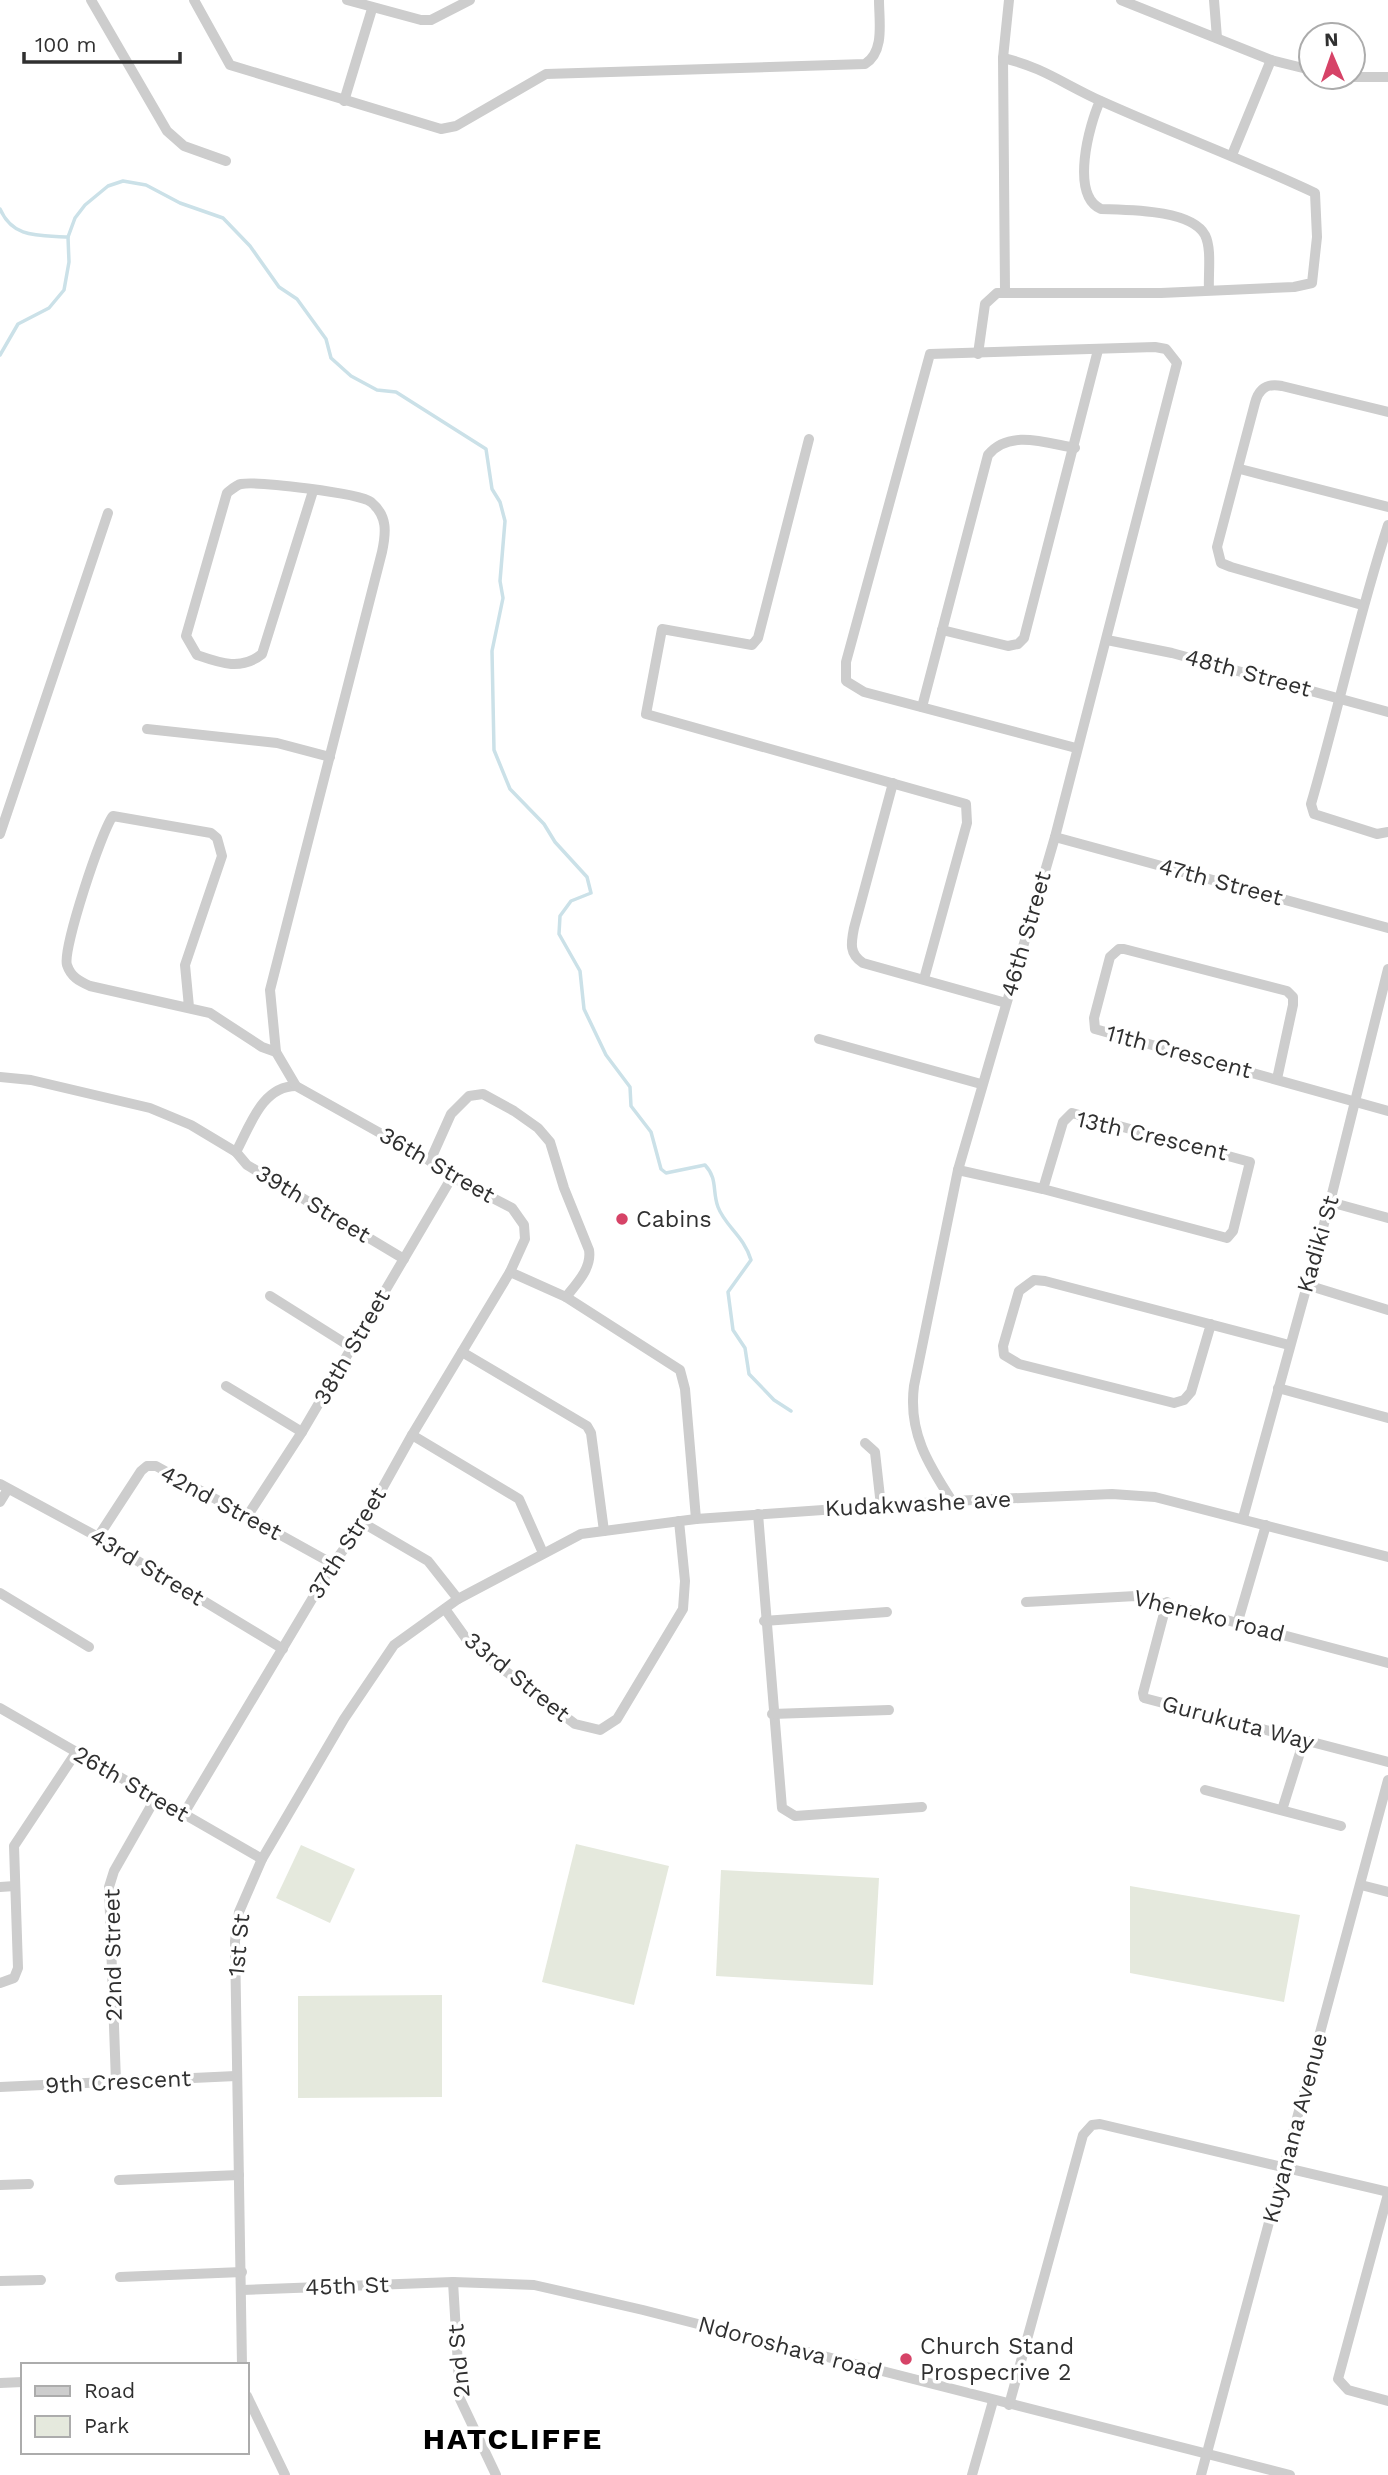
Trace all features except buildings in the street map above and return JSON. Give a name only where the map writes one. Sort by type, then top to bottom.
[{"type":"street","points":[[92,0],[167,131],[184,146],[226,161]]},
{"type":"street","points":[[194,0],[230,65],[442,129],[456,126],[546,74],[865,64],[874,59],[878,50],[879,0]]},
{"type":"street","points":[[347,0],[372,9],[431,20],[470,0]]},
{"type":"street","points":[[1004,291],[1003,58],[1009,0]]},
{"type":"street","points":[[1121,0],[1271,60],[1297,66]]},
{"type":"street","points":[[1214,0],[1217,38]]},
{"type":"street","points":[[344,101],[372,9]]},
{"type":"street","points":[[978,355],[985,304],[996,293],[1004,291],[1085,294],[1303,286],[1312,283],[1315,275],[1318,197],[1315,193],[1232,155],[1100,101],[1033,64],[1003,58]]},
{"type":"street","points":[[1232,155],[1271,60]]},
{"type":"street","points":[[1367,77],[1388,77]]},
{"type":"street","points":[[1100,101],[1090,127],[1085,163],[1087,196],[1091,205],[1101,209],[1174,216],[1198,227],[1205,234],[1207,245],[1209,290]]},
{"type":"street","name":"46th Street","points":[[952,1501],[928,1463],[913,1426],[911,1410],[914,1386],[958,1171],[981,1084],[1055,837],[1177,362],[1166,349],[1155,347],[1098,350]]},
{"type":"street","points":[[942,630],[1008,646],[1018,644],[1024,638],[1075,448],[1098,350],[978,355],[930,354],[844,672],[846,681],[854,689],[1076,748]]},
{"type":"street","points":[[1362,605],[1222,563],[1217,547],[1240,469],[1257,395],[1272,384],[1388,412]]},
{"type":"street","points":[[810,439],[797,478],[758,638],[752,645],[662,629],[646,714],[965,804],[967,823],[924,979]]},
{"type":"street","points":[[922,707],[988,455],[1004,441],[1014,439],[1075,448]]},
{"type":"street","points":[[1240,469],[1388,508]]},
{"type":"street","points":[[296,1086],[276,1052],[270,990],[386,528],[381,514],[363,498],[265,484],[238,485],[227,493],[187,624],[186,636],[197,655],[237,666],[250,663],[262,654],[313,491]]},
{"type":"street","points":[[0,834],[108,513]]},
{"type":"street","points":[[1388,524],[1362,605],[1342,697],[1311,809],[1314,814],[1349,827],[1377,834],[1388,832]]},
{"type":"street","name":"48th Street","points":[[1107,640],[1342,697],[1388,712]]},
{"type":"street","points":[[147,729],[277,743],[330,757]]},
{"type":"street","points":[[893,783],[851,949],[855,957],[863,963],[1006,1003]]},
{"type":"street","points":[[189,1007],[185,965],[222,856],[221,847],[211,833],[113,816],[70,933],[66,964],[75,979],[90,986],[210,1013],[262,1047],[276,1052]]},
{"type":"street","name":"47th Street","points":[[1055,837],[1388,928]]},
{"type":"street","name":"11th Crescent","points":[[1277,1079],[1293,1005],[1293,998],[1287,992],[1124,949],[1114,952],[1110,957],[1094,1018],[1094,1028],[1388,1111]]},
{"type":"street","name":"Kadiki St","points":[[1243,1518],[1355,1102],[1382,1018],[1388,969]]},
{"type":"street","points":[[819,1040],[981,1084]]},
{"type":"street","points":[[0,1077],[31,1080],[150,1108],[191,1125],[236,1152]]},
{"type":"street","name":"39th Street","points":[[296,1086],[282,1086],[265,1100],[236,1152],[247,1164],[404,1259]]},
{"type":"street","name":"36th Street","points":[[296,1086],[430,1161],[452,1177],[512,1208],[520,1215],[525,1239],[510,1272]]},
{"type":"street","points":[[430,1161],[451,1114],[469,1096],[483,1094],[538,1128],[551,1142],[564,1188],[591,1259],[566,1297]]},
{"type":"street","name":"13th Crescent","points":[[958,1171],[1043,1189],[1227,1238],[1233,1231],[1250,1161],[1072,1114],[1065,1117],[1043,1189]]},
{"type":"street","name":"38th Street","points":[[248,1515],[302,1432],[452,1177]]},
{"type":"street","points":[[1330,1202],[1388,1218]]},
{"type":"street","points":[[510,1272],[566,1297],[680,1370],[685,1389],[696,1519]]},
{"type":"street","name":"37th Street","points":[[183,1815],[332,1564],[363,1523],[412,1435],[510,1272]]},
{"type":"street","points":[[1211,1324],[1191,1392],[1184,1400],[1174,1403],[1018,1364],[1004,1355],[1003,1346],[1019,1291],[1034,1280],[1211,1324],[1289,1345]]},
{"type":"street","points":[[1307,1285],[1388,1310]]},
{"type":"street","points":[[270,1296],[351,1347]]},
{"type":"street","points":[[462,1352],[587,1426],[591,1433],[604,1531]]},
{"type":"street","points":[[226,1386],[302,1432]]},
{"type":"street","points":[[1278,1388],[1388,1418]]},
{"type":"street","points":[[412,1435],[519,1499],[543,1553]]},
{"type":"street","points":[[864,1443],[875,1452],[881,1506]]},
{"type":"street","name":"42nd Street","points":[[98,1537],[147,1466],[156,1466],[332,1564]]},
{"type":"street","points":[[0,1502],[4,1487]]},
{"type":"street","name":"43rd Street","points":[[4,1487],[98,1537],[283,1649]]},
{"type":"street","name":"Kudakwashe ave","points":[[458,1599],[581,1534],[696,1519],[952,1501],[1139,1495],[1243,1518],[1388,1557]]},
{"type":"street","points":[[758,1514],[764,1621],[782,1808],[788,1814],[922,1807]]},
{"type":"street","name":"33rd Street","points":[[445,1609],[470,1644],[575,1724],[600,1730],[617,1720],[683,1609],[685,1581],[679,1521]]},
{"type":"street","name":"33rd Street","points":[[363,1523],[428,1562],[458,1599]]},
{"type":"street","points":[[1238,1621],[1266,1525]]},
{"type":"street","points":[[0,1593],[89,1647]]},
{"type":"street","name":"Vheneko road","points":[[1026,1602],[1120,1595],[1167,1602],[1388,1663]]},
{"type":"street","name":"1st St","points":[[242,2363],[236,1926],[262,1859],[375,1670],[403,1637],[458,1599]]},
{"type":"street","name":"Gurukuta Way","points":[[1167,1602],[1143,1692],[1144,1698],[1388,1762]]},
{"type":"street","points":[[764,1621],[887,1612]]},
{"type":"street","name":"26th Street","points":[[0,1708],[262,1859]]},
{"type":"street","points":[[772,1714],[889,1710]]},
{"type":"street","points":[[1282,1810],[1304,1740]]},
{"type":"street","points":[[0,1983],[13,1978],[18,1968],[14,1846],[77,1751]]},
{"type":"street","name":"Kuyanana Avenue","points":[[1201,2475],[1388,1780]]},
{"type":"street","points":[[1205,1790],[1341,1826]]},
{"type":"street","name":"22nd Street","points":[[116,2082],[109,1887],[114,1871],[156,1799]]},
{"type":"street","points":[[1361,1885],[1388,1892]]},
{"type":"street","points":[[0,1887],[15,1886]]},
{"type":"street","name":"9th Crescent","points":[[0,2087],[236,2076]]},
{"type":"street","points":[[1009,2405],[1087,2129],[1100,2124],[1388,2193],[1338,2379],[1348,2390],[1388,2401]]},
{"type":"street","points":[[119,2180],[239,2175]]},
{"type":"street","points":[[0,2185],[29,2184]]},
{"type":"street","points":[[120,2277],[242,2272]]},
{"type":"street","points":[[0,2281],[41,2280]]},
{"type":"street","name":"Ndoroshava road","points":[[453,2282],[503,2282],[550,2288],[1290,2475]]},
{"type":"street","name":"45th St","points":[[242,2290],[453,2282]]},
{"type":"street","name":"2nd St","points":[[453,2282],[460,2399],[496,2475]]},
{"type":"street","points":[[0,2383],[21,2382]]},
{"type":"street","points":[[248,2398],[285,2475]]},
{"type":"street","points":[[972,2475],[993,2401]]},
{"type":"green space","points":[[576,1844],[669,1866],[634,2005],[542,1982]]},
{"type":"green space","points":[[301,1845],[355,1869],[330,1923],[276,1898]]},
{"type":"green space","points":[[721,1870],[879,1878],[873,1985],[716,1976]]},
{"type":"green space","points":[[1130,1886],[1300,1915],[1284,2002],[1130,1973]]},
{"type":"green space","points":[[442,1995],[442,2097],[298,2098],[298,1996]]},
{"type":"waterway","points":[[0,355],[18,324],[49,308],[64,290],[69,262],[68,237],[75,218],[85,205],[108,186],[123,181],[146,185],[180,203],[223,218],[250,246],[279,287],[297,299],[326,339],[331,358],[351,376],[377,390],[396,392],[486,449],[492,489],[500,502],[505,521],[500,581],[503,598],[492,651],[494,750],[510,789],[544,824],[555,842],[587,877],[591,893],[571,901],[560,916],[559,934],[580,971],[584,1009],[606,1055],[630,1087],[631,1106],[651,1132],[661,1169],[666,1173],[705,1165],[712,1175],[718,1207],[744,1244],[751,1260],[728,1292],[733,1330],[745,1348],[749,1374],[774,1400],[791,1411]]},
{"type":"waterway","points":[[0,209],[5,219],[20,231],[68,237]]},
{"type":"place","name":"Cabins","points":[[622,1219]]},
{"type":"place","name":"Church Stand Prospecrive 2","points":[[906,2359]]},
{"type":"district","name":"HATCLIFFE","points":[[513,2438]]}]
